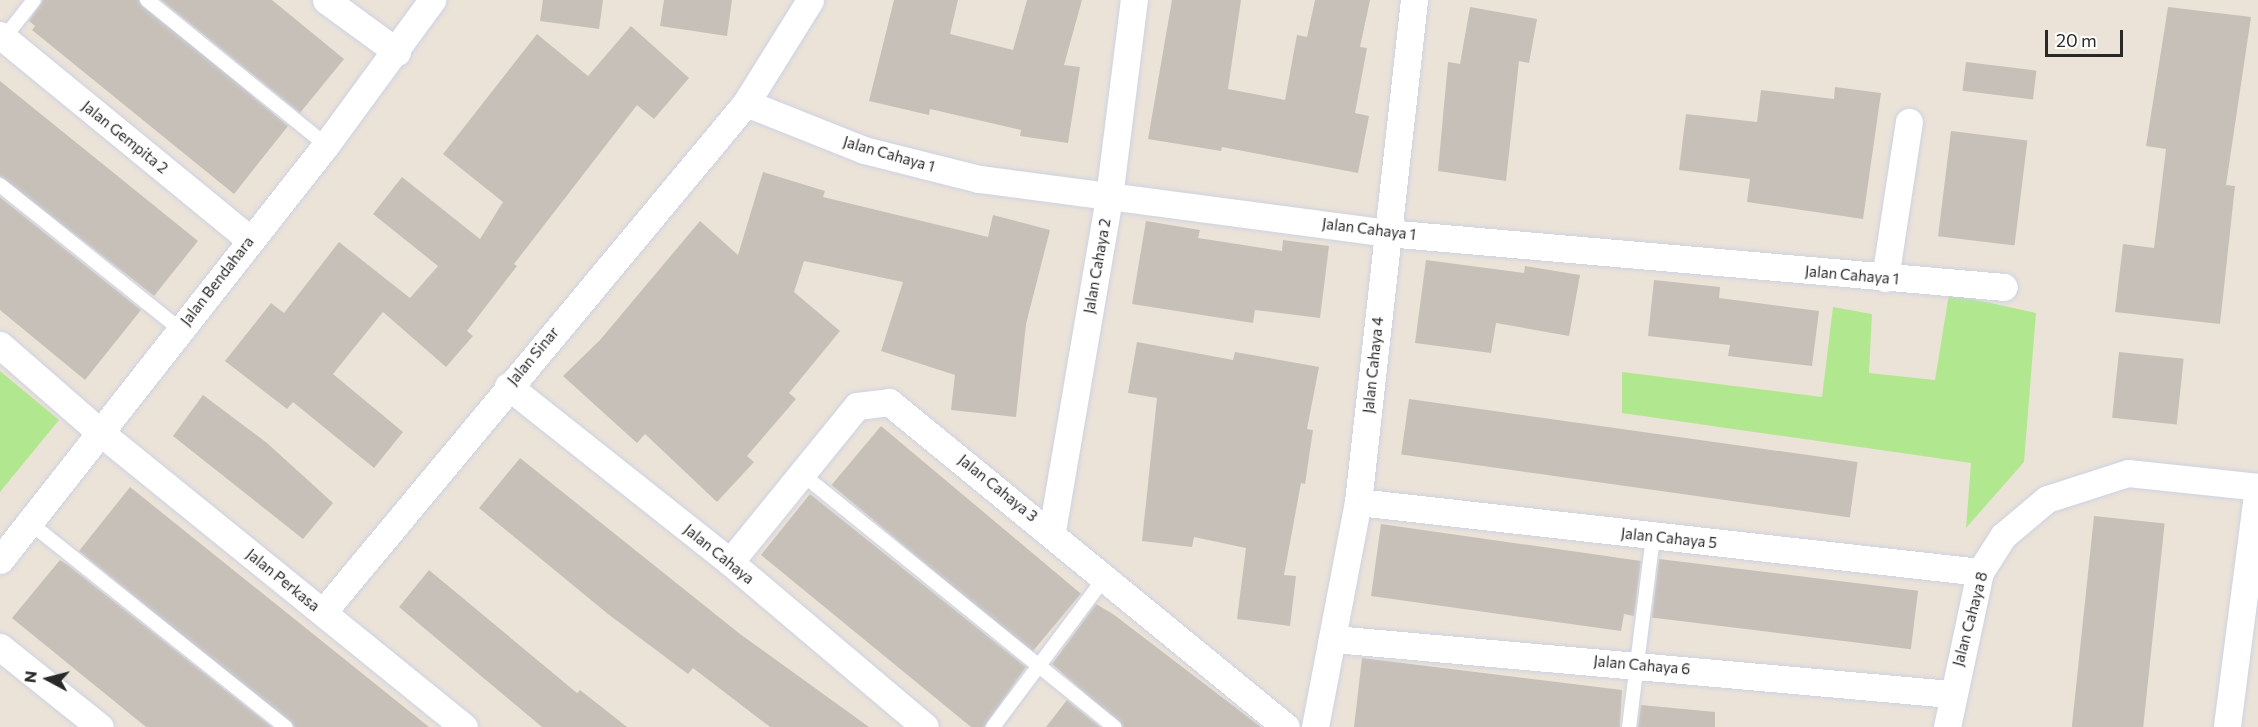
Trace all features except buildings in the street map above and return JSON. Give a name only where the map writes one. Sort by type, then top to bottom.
[{"type":"street","points":[[326,0],[396,52]]},
{"type":"street","name":"Jalan Bendahara","points":[[0,560],[101,433],[249,239],[326,145],[432,0]]},
{"type":"street","name":"Jalan Sinar","points":[[323,612],[508,386],[746,103],[810,0]]},
{"type":"street","name":"Jalan Cahaya 2","points":[[1052,531],[1109,197],[1134,0]]},
{"type":"street","name":"Jalan Cahaya 4","points":[[1315,727],[1334,639],[1358,502],[1414,0]]},
{"type":"street","name":"Jalan Gempita 2","points":[[2,37],[249,239]]},
{"type":"street","name":"Jalan Cahaya 1","points":[[746,103],[876,153],[979,179],[1387,232],[2004,287]]},
{"type":"street","points":[[1885,278],[1909,122]]},
{"type":"street","name":"Jalan Perkasa","points":[[0,345],[101,433],[464,727]]},
{"type":"street","name":"Jalan Cahaya","points":[[508,386],[730,562],[925,727]]},
{"type":"street","name":"Jalan Cahaya 3","points":[[730,562],[856,406],[889,402],[1052,531],[1286,727]]},
{"type":"street","name":"Jalan Cahaya 8","points":[[1947,727],[1950,694],[1980,572],[2003,536],[2047,499],[2128,473],[2258,487]]},
{"type":"street","points":[[2227,727],[2258,487]]},
{"type":"street","name":"Jalan Cahaya 5","points":[[1358,502],[1980,572]]},
{"type":"street","name":"Jalan Cahaya 6","points":[[1334,639],[1636,664],[1950,694]]},
{"type":"street","points":[[0,647],[86,723]]},
{"type":"lane","points":[[2,37],[34,0]]},
{"type":"lane","points":[[147,0],[326,145]]},
{"type":"lane","points":[[0,185],[180,329]]},
{"type":"lane","points":[[802,474],[1114,727]]},
{"type":"lane","points":[[30,522],[286,727]]},
{"type":"lane","points":[[1629,727],[1653,536]]},
{"type":"lane","points":[[993,727],[1106,576]]},
{"type":"green space","points":[[1949,294],[2036,313],[2024,462],[1966,528],[1971,463],[1622,413],[1622,372],[1822,397],[1833,307],[1872,314],[1869,373],[1935,380]]},
{"type":"green space","points":[[0,371],[59,420],[0,492]]}]
